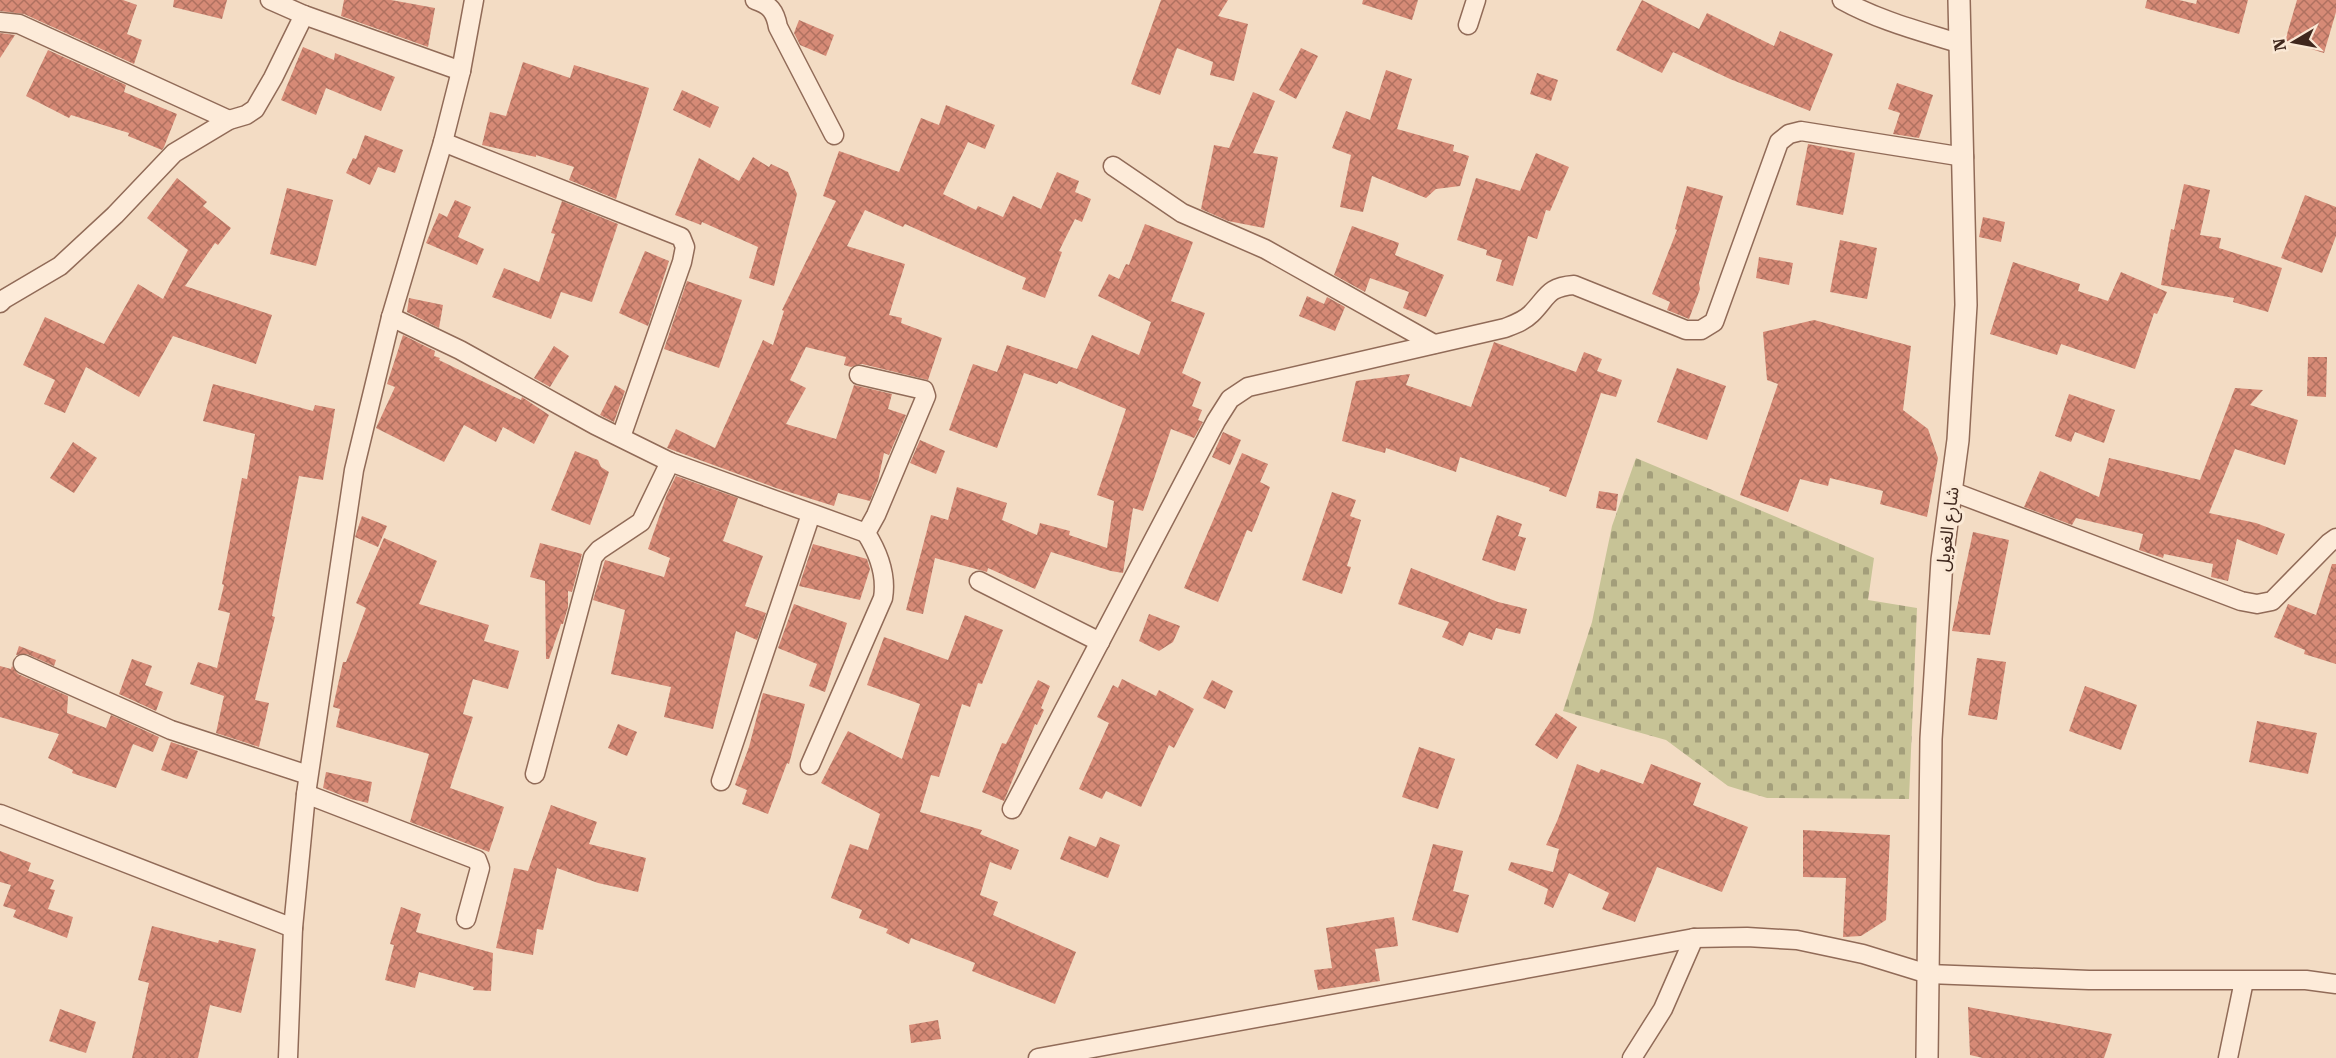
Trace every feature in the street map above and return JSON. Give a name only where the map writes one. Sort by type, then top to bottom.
[{"type":"street","points":[[270,0],[304,15],[461,71]]},
{"type":"street","points":[[288,1058],[293,928],[308,775],[354,470],[391,317],[443,142],[461,71],[474,0]]},
{"type":"street","points":[[755,0],[765,3],[775,13],[778,27],[834,135]]},
{"type":"street","points":[[1468,25],[1476,0]]},
{"type":"street","points":[[1842,0],[1886,21],[1961,44]]},
{"type":"street","name":"شارع الغويل","points":[[1927,1058],[1931,739],[1942,560],[1958,440],[1966,305],[1959,0]]},
{"type":"street","points":[[0,303],[60,266],[115,215],[174,153],[230,120],[246,115],[255,109],[304,15]]},
{"type":"street","points":[[0,22],[19,24],[230,120]]},
{"type":"street","points":[[1012,809],[1216,421],[1230,399],[1248,387],[1519,323],[1532,314],[1547,294],[1560,286],[1574,285],[1686,330],[1701,330],[1714,322],[1779,142],[1789,134],[1801,131],[1964,157]]},
{"type":"street","points":[[443,142],[681,237],[685,248],[682,262],[621,437]]},
{"type":"street","points":[[1113,166],[1182,213],[1265,249],[1434,344]]},
{"type":"street","points":[[391,317],[460,350],[595,425],[670,462],[866,533],[879,556],[885,587],[883,598],[810,765]]},
{"type":"street","points":[[859,375],[924,390],[926,396],[876,515],[866,533]]},
{"type":"street","points":[[535,774],[593,557],[599,550],[640,522],[670,462]]},
{"type":"street","points":[[1951,491],[2241,601],[2257,604],[2272,601],[2336,538]]},
{"type":"street","points":[[721,781],[811,514]]},
{"type":"street","points":[[979,581],[1100,642]]},
{"type":"street","points":[[23,664],[171,730],[308,775]]},
{"type":"street","points":[[306,794],[477,860],[480,868],[466,919]]},
{"type":"street","points":[[0,814],[293,928]]},
{"type":"street","points":[[1038,1058],[1694,938],[1747,937],[1797,940],[1863,954],[1928,974],[2089,980],[2306,980],[2336,984]]},
{"type":"street","points":[[1632,1058],[1663,1009],[1694,938]]},
{"type":"street","points":[[2228,1058],[2244,981]]},
{"type":"green space","points":[[1636,458],[1874,558],[1868,600],[1917,608],[1909,799],[1767,798],[1728,786],[1666,740],[1563,711],[1592,622],[1612,526]]},
{"type":"building","points":[[0,0],[123,0],[137,5],[127,34],[142,40],[134,64],[24,14],[0,11]]},
{"type":"building","points":[[174,0],[227,0],[222,19],[173,7]]},
{"type":"building","points":[[344,0],[391,0],[435,8],[428,47],[341,16]]},
{"type":"building","points":[[1161,0],[1228,0],[1218,16],[1248,24],[1234,81],[1210,75],[1213,62],[1177,48],[1160,95],[1131,84]]},
{"type":"building","points":[[1363,0],[1418,0],[1412,20],[1362,4]]},
{"type":"building","points":[[1642,0],[1699,29],[1707,13],[1774,46],[1780,31],[1833,54],[1810,111],[1730,79],[1673,52],[1662,73],[1616,50]]},
{"type":"building","points":[[2147,0],[2179,0],[2196,4],[2197,0],[2248,0],[2239,34],[2145,8]]},
{"type":"building","points":[[2297,0],[2336,0],[2336,12],[2324,53],[2285,41]]},
{"type":"building","points":[[799,20],[834,35],[826,56],[800,45],[794,33]]},
{"type":"building","points":[[0,33],[15,35],[0,58]]},
{"type":"building","points":[[303,47],[334,60],[335,53],[395,77],[381,111],[326,88],[316,115],[281,100]]},
{"type":"building","points":[[1301,48],[1318,56],[1296,99],[1279,90]]},
{"type":"building","points":[[48,50],[126,85],[124,92],[177,114],[162,150],[128,136],[129,133],[71,115],[69,118],[26,96]]},
{"type":"building","points":[[523,62],[570,78],[574,65],[649,88],[616,199],[569,180],[574,167],[536,155],[536,157],[482,145],[490,112],[506,116]]},
{"type":"building","points":[[1386,70],[1412,79],[1397,129],[1454,145],[1453,151],[1469,156],[1460,186],[1436,189],[1426,198],[1372,176],[1363,212],[1340,207],[1351,155],[1332,148],[1346,111],[1370,120]]},
{"type":"building","points":[[1537,73],[1558,80],[1551,101],[1530,94]]},
{"type":"building","points":[[1897,83],[1933,95],[1919,138],[1893,134],[1900,113],[1888,109]]},
{"type":"building","points":[[682,90],[719,107],[710,128],[673,110]]},
{"type":"building","points":[[1253,92],[1275,101],[1253,153],[1278,157],[1264,228],[1228,221],[1201,209],[1214,145],[1229,148]]},
{"type":"building","points":[[946,105],[995,125],[985,149],[968,142],[943,194],[976,210],[978,206],[1003,217],[1013,196],[1041,209],[1057,172],[1079,181],[1075,192],[1091,199],[1082,222],[1075,219],[1059,251],[1062,252],[1045,298],[1022,289],[1026,278],[905,224],[903,227],[865,210],[847,246],[905,264],[889,315],[902,318],[901,323],[942,338],[928,380],[862,364],[851,367],[844,365],[846,357],[806,347],[790,380],[806,388],[786,424],[836,439],[854,385],[892,394],[888,409],[906,415],[889,455],[884,453],[878,481],[870,501],[838,493],[834,506],[776,488],[667,448],[676,429],[715,448],[763,340],[773,345],[784,311],[782,310],[836,201],[823,196],[839,151],[899,172],[921,118],[939,125]]},
{"type":"building","points":[[365,135],[403,150],[395,173],[378,167],[370,185],[346,173],[353,158],[356,159]]},
{"type":"building","points":[[1808,144],[1855,153],[1843,215],[1796,205]]},
{"type":"building","points":[[1536,153],[1569,167],[1550,211],[1546,210],[1537,239],[1528,236],[1513,286],[1496,281],[1502,260],[1486,255],[1487,250],[1457,240],[1476,178],[1520,191]]},
{"type":"building","points":[[753,157],[769,167],[771,164],[788,172],[797,194],[774,286],[749,278],[758,247],[702,222],[701,225],[675,215],[699,158],[739,181]]},
{"type":"building","points":[[177,178],[207,202],[203,206],[231,228],[218,245],[215,243],[185,286],[272,315],[256,364],[173,336],[139,397],[86,367],[65,413],[44,404],[55,380],[23,365],[45,317],[104,344],[138,284],[163,299],[188,250],[147,218]]},
{"type":"building","points":[[2184,184],[2210,190],[2200,235],[2221,238],[2219,248],[2282,268],[2268,312],[2233,302],[2234,298],[2161,285],[2171,229],[2174,230]]},
{"type":"building","points":[[1687,186],[1723,196],[1699,283],[1700,289],[1689,319],[1667,310],[1670,302],[1652,294],[1677,230],[1675,229]]},
{"type":"building","points":[[287,188],[333,200],[316,266],[270,254]]},
{"type":"building","points":[[2305,195],[2336,207],[2336,236],[2322,273],[2281,258]]},
{"type":"building","points":[[455,200],[471,207],[458,237],[484,249],[477,265],[426,243],[439,213],[447,217]]},
{"type":"building","points":[[562,201],[618,224],[592,302],[561,292],[551,319],[492,297],[504,268],[539,282],[555,234],[551,233]]},
{"type":"building","points":[[1983,217],[2005,222],[2001,242],[1979,237]]},
{"type":"building","points":[[1145,224],[1193,242],[1171,301],[1205,313],[1182,373],[1201,382],[1192,406],[1202,410],[1198,420],[1203,422],[1194,438],[1171,429],[1143,511],[1133,508],[1123,573],[1051,552],[1035,589],[988,568],[987,572],[935,558],[923,614],[906,610],[931,515],[948,520],[957,487],[1007,503],[1002,520],[1037,535],[1040,523],[1070,531],[1069,535],[1107,548],[1114,501],[1097,495],[1126,409],[1059,381],[1057,384],[1024,373],[997,448],[949,430],[973,364],[997,372],[1007,345],[1077,369],[1092,335],[1139,355],[1151,322],[1098,296],[1109,274],[1119,279],[1126,264],[1129,265]]},
{"type":"building","points":[[1352,226],[1399,243],[1395,255],[1444,275],[1426,317],[1403,308],[1409,292],[1370,278],[1365,292],[1334,275]]},
{"type":"building","points":[[1840,240],[1877,248],[1867,299],[1830,292]]},
{"type":"building","points":[[645,251],[669,261],[648,326],[619,313]]},
{"type":"building","points":[[1759,257],[1793,263],[1789,285],[1756,278]]},
{"type":"building","points":[[2013,262],[2080,284],[2078,291],[2108,301],[2121,272],[2167,292],[2157,314],[2154,313],[2135,369],[2061,344],[2057,355],[1990,334]]},
{"type":"building","points":[[687,281],[742,300],[719,368],[664,349]]},
{"type":"building","points":[[1307,296],[1324,304],[1327,297],[1345,307],[1335,331],[1299,316]]},
{"type":"building","points":[[409,298],[443,305],[439,328],[407,312]]},
{"type":"building","points":[[1814,320],[1911,346],[1903,410],[1928,429],[1938,458],[1927,517],[1880,504],[1883,491],[1830,478],[1828,486],[1800,479],[1788,512],[1740,495],[1778,384],[1767,380],[1763,332]]},
{"type":"building","points":[[403,335],[435,351],[434,356],[440,358],[439,360],[521,400],[522,397],[549,415],[534,444],[503,427],[496,442],[464,425],[444,462],[376,428],[395,387],[387,384]]},
{"type":"building","points":[[1494,342],[1576,372],[1584,352],[1602,359],[1597,371],[1622,380],[1616,397],[1601,393],[1566,497],[1549,491],[1550,488],[1460,457],[1456,472],[1386,448],[1385,453],[1342,441],[1356,381],[1410,374],[1406,385],[1471,407]]},
{"type":"building","points":[[554,346],[569,356],[550,387],[534,378]]},
{"type":"building","points":[[2308,357],[2327,357],[2326,397],[2307,396]]},
{"type":"building","points":[[1677,368],[1726,386],[1707,440],[1657,422]]},
{"type":"building","points":[[213,384],[313,411],[315,405],[335,409],[323,480],[299,476],[272,616],[275,617],[255,700],[269,703],[259,747],[216,733],[224,696],[190,684],[198,662],[217,668],[230,613],[218,610],[224,585],[222,584],[242,478],[247,479],[255,434],[203,421]]},
{"type":"building","points":[[615,385],[625,391],[614,422],[600,415]]},
{"type":"building","points":[[2235,388],[2263,390],[2250,405],[2298,420],[2285,465],[2235,449],[2209,513],[2256,523],[2285,534],[2277,555],[2237,539],[2228,581],[2211,577],[2213,564],[2164,554],[2163,558],[2139,550],[2143,534],[2076,518],[2072,525],[2024,507],[2040,471],[2099,497],[2109,458],[2200,480]]},
{"type":"building","points":[[2069,394],[2115,410],[2104,443],[2075,432],[2071,442],[2055,436]]},
{"type":"building","points":[[1223,432],[1241,440],[1230,465],[1212,457]]},
{"type":"building","points":[[920,440],[945,451],[936,474],[910,463]]},
{"type":"building","points":[[73,442],[97,458],[74,493],[50,478]]},
{"type":"building","points":[[575,451],[598,460],[601,467],[609,472],[590,525],[551,510]]},
{"type":"building","points":[[1242,453],[1268,464],[1260,482],[1270,487],[1252,532],[1247,530],[1218,602],[1184,588]]},
{"type":"building","points":[[676,476],[738,498],[723,541],[763,556],[745,606],[766,613],[757,640],[736,631],[713,729],[664,717],[671,687],[611,674],[625,610],[593,600],[605,560],[664,577],[670,558],[648,549],[667,494]]},
{"type":"building","points":[[1599,491],[1618,494],[1616,511],[1596,508]]},
{"type":"building","points":[[1332,492],[1356,500],[1350,516],[1361,520],[1347,566],[1351,567],[1342,594],[1302,580]]},
{"type":"building","points":[[1497,515],[1522,524],[1518,536],[1526,538],[1515,571],[1482,560]]},
{"type":"building","points":[[362,516],[387,526],[378,547],[355,537]]},
{"type":"building","points":[[1973,532],[2009,540],[1990,635],[1952,631]]},
{"type":"building","points":[[384,538],[437,561],[419,604],[489,625],[484,641],[519,651],[508,689],[473,679],[463,714],[473,717],[450,788],[504,807],[489,852],[410,822],[429,754],[336,727],[340,709],[333,707],[343,662],[346,662],[366,608],[356,603]]},
{"type":"building","points":[[540,543],[582,554],[572,592],[568,591],[568,607],[563,624],[561,624],[549,659],[546,659],[545,581],[530,577]]},
{"type":"building","points":[[813,544],[867,559],[870,569],[860,600],[799,586]]},
{"type":"building","points":[[2332,564],[2336,564],[2336,664],[2304,654],[2305,650],[2274,637],[2288,604],[2316,615]]},
{"type":"building","points":[[1411,568],[1498,602],[1527,609],[1520,634],[1496,628],[1492,640],[1469,632],[1463,646],[1442,637],[1449,622],[1398,604]]},
{"type":"building","points":[[794,604],[847,623],[825,692],[809,686],[817,664],[778,648]]},
{"type":"building","points":[[1149,614],[1180,626],[1173,642],[1159,651],[1139,641]]},
{"type":"building","points":[[965,615],[1003,630],[982,684],[978,683],[970,707],[962,704],[939,777],[931,775],[920,812],[982,830],[980,834],[1019,850],[1011,870],[990,862],[980,895],[998,902],[993,915],[1076,952],[1055,1004],[972,971],[975,963],[911,938],[909,944],[886,933],[888,929],[859,918],[862,910],[831,898],[850,844],[868,850],[880,814],[821,783],[848,731],[902,759],[920,704],[867,685],[884,637],[948,660]]},
{"type":"building","points":[[19,646],[56,660],[54,666],[27,654],[16,655]]},
{"type":"building","points":[[1977,658],[2006,662],[1997,720],[1968,715]]},
{"type":"building","points":[[132,659],[152,666],[145,685],[163,692],[156,711],[119,694]]},
{"type":"building","points":[[0,666],[11,669],[12,666],[18,674],[68,696],[67,713],[106,728],[111,715],[159,737],[153,752],[133,744],[116,788],[72,773],[73,770],[48,758],[59,734],[0,717]]},
{"type":"building","points":[[1122,679],[1156,696],[1159,690],[1194,709],[1174,748],[1169,745],[1141,807],[1106,791],[1102,799],[1079,789],[1109,723],[1097,717],[1113,685],[1118,688]]},
{"type":"building","points":[[1038,680],[1050,686],[1041,708],[1044,710],[1037,725],[1035,724],[1004,801],[982,792],[1002,743],[1006,744]]},
{"type":"building","points":[[1212,680],[1233,691],[1225,709],[1203,698]]},
{"type":"building","points":[[2085,686],[2137,705],[2121,750],[2069,731]]},
{"type":"building","points":[[763,693],[805,704],[789,764],[787,763],[768,814],[742,804],[747,790],[735,785],[749,747]]},
{"type":"building","points":[[1556,713],[1577,727],[1557,759],[1535,745]]},
{"type":"building","points":[[2257,721],[2317,733],[2308,774],[2249,762]]},
{"type":"building","points":[[618,724],[637,732],[627,756],[608,748]]},
{"type":"building","points":[[171,742],[198,751],[187,779],[161,770]]},
{"type":"building","points":[[1419,747],[1455,759],[1438,809],[1402,797]]},
{"type":"building","points":[[1577,764],[1599,773],[1601,769],[1643,784],[1651,764],[1701,783],[1693,805],[1748,827],[1722,892],[1657,867],[1635,922],[1602,909],[1609,893],[1569,873],[1553,908],[1544,904],[1548,889],[1508,870],[1511,862],[1553,872],[1559,849],[1546,845],[1558,819]]},
{"type":"building","points":[[326,772],[372,782],[368,803],[323,788]]},
{"type":"building","points":[[551,805],[597,822],[589,844],[646,858],[638,892],[598,883],[557,868],[543,930],[537,929],[533,955],[496,948],[514,868],[528,871]]},
{"type":"building","points":[[1803,830],[1890,835],[1886,920],[1861,936],[1843,937],[1846,878],[1803,877]]},
{"type":"building","points":[[1069,836],[1096,847],[1100,837],[1120,845],[1108,878],[1060,859]]},
{"type":"building","points":[[1433,844],[1463,851],[1453,891],[1469,895],[1458,933],[1412,920]]},
{"type":"building","points":[[0,851],[31,863],[28,871],[54,880],[50,889],[55,890],[48,909],[73,917],[67,938],[13,917],[16,910],[3,906],[11,885],[0,882]]},
{"type":"building","points":[[401,907],[421,914],[416,932],[493,953],[491,991],[473,990],[474,987],[419,972],[415,988],[385,980],[394,945],[390,944]]},
{"type":"building","points":[[1394,917],[1398,946],[1375,949],[1380,981],[1318,990],[1314,970],[1332,968],[1326,928]]},
{"type":"building","points":[[152,926],[218,943],[219,940],[256,949],[241,1013],[210,1005],[198,1058],[132,1058],[149,983],[138,980]]},
{"type":"building","points":[[1968,1007],[2112,1034],[2104,1058],[1983,1058],[1970,1055]]},
{"type":"building","points":[[60,1009],[96,1022],[86,1053],[49,1041]]},
{"type":"building","points":[[938,1020],[941,1039],[911,1043],[909,1025]]}]
